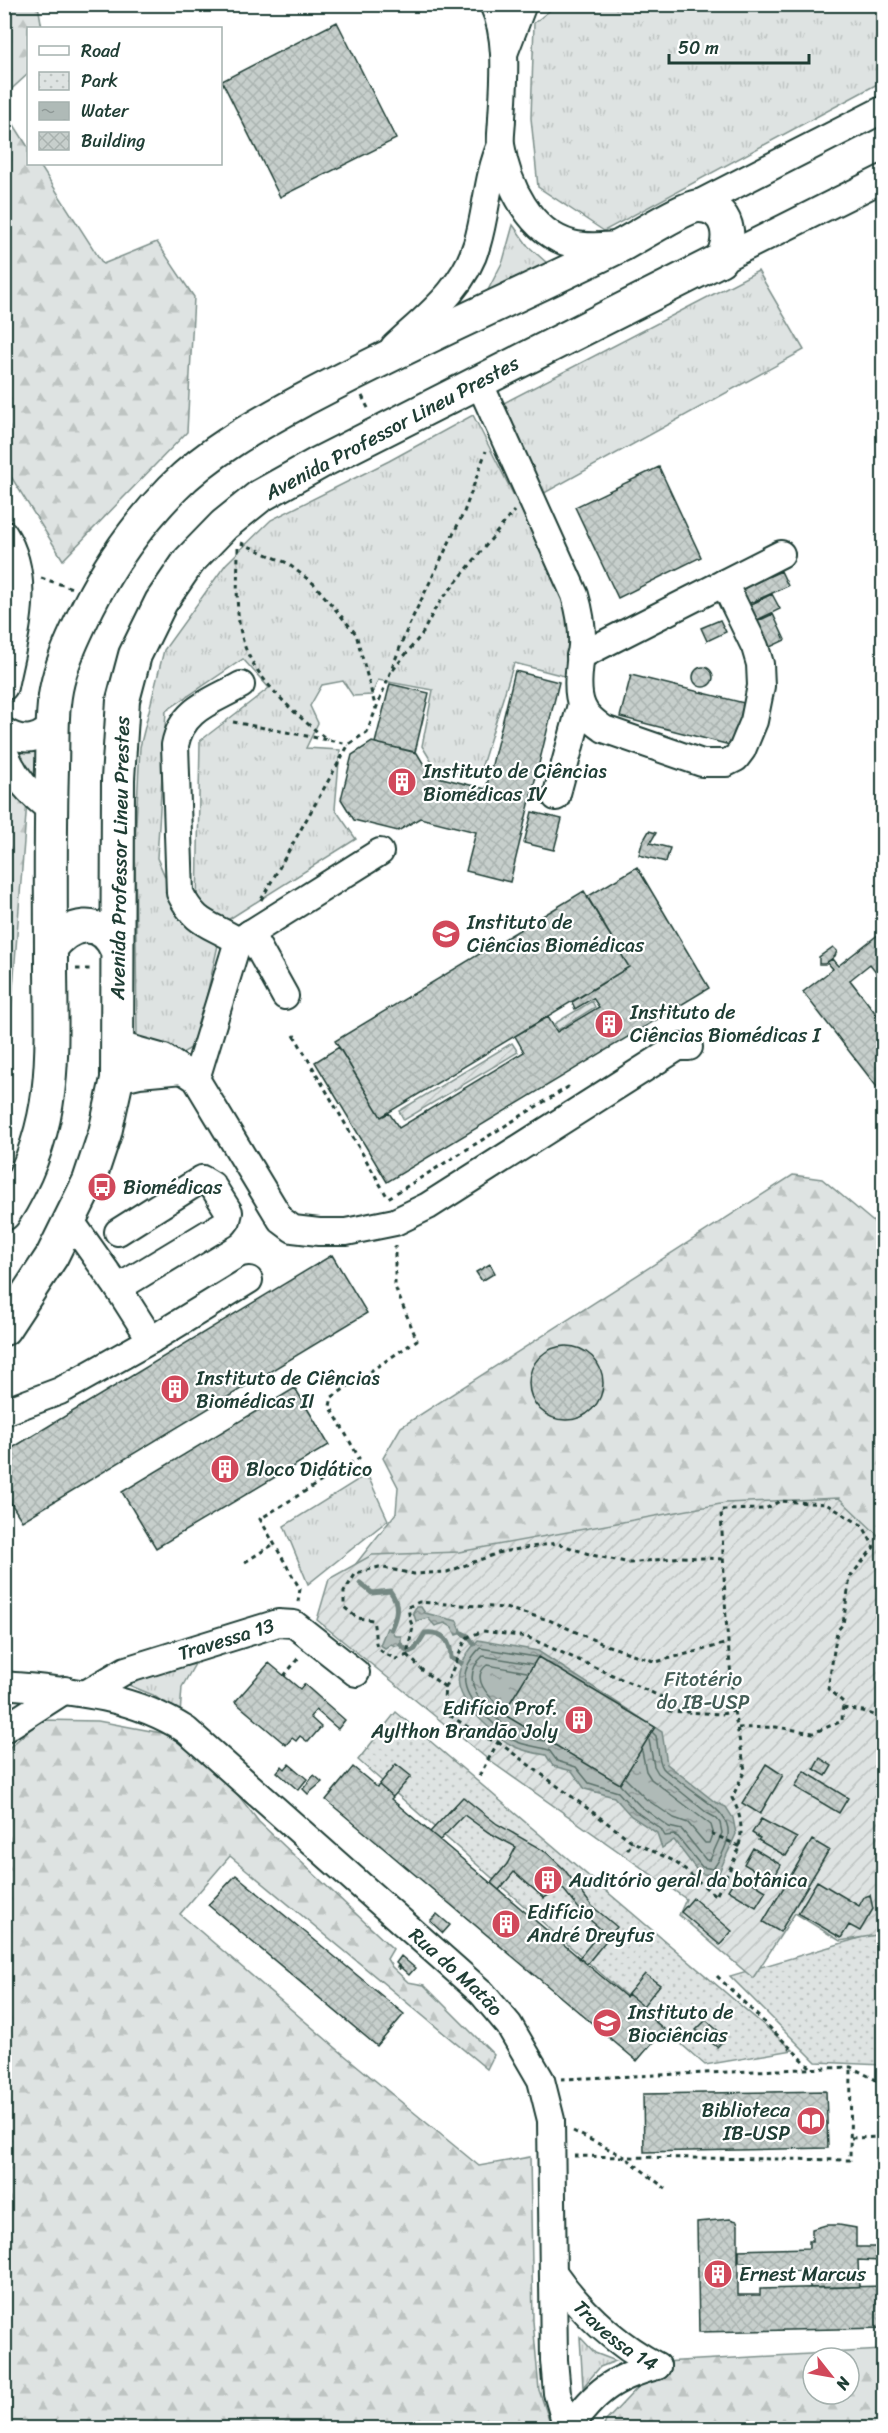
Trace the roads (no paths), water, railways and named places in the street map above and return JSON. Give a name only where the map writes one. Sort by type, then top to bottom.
[{"type":"main road","points":[[4,1214],[34,1159],[46,1116],[51,1072],[51,810],[57,681],[77,629],[102,579],[134,534],[172,489],[210,457],[253,427],[381,359],[621,245],[694,206],[713,210],[726,224],[729,243],[720,260]]},
{"type":"main road","name":"Avenida Professor Lineu Prestes","points":[[4,1329],[17,1300],[70,1220],[89,1181],[105,1133],[117,1079],[118,779],[123,700],[135,655],[161,602],[189,561],[224,525],[260,496],[380,432],[720,260]]},
{"type":"main road","points":[[50,888],[63,903],[74,909],[88,911],[101,907],[117,890]]},
{"type":"main road","points":[[51,959],[63,934],[75,928],[88,926],[101,929],[112,940],[116,959]]},
{"type":"street","points":[[493,4],[497,12],[504,54],[501,145],[519,200],[543,229],[558,239],[590,246],[621,245]]},
{"type":"street","points":[[504,54],[523,4]]},
{"type":"street","points":[[694,206],[884,109]]},
{"type":"street","points":[[381,359],[445,300],[458,284],[477,244],[494,162],[501,145]]},
{"type":"street","name":"Avenida Professor Lineu Prestes","points":[[720,260],[884,178]]},
{"type":"street","points":[[479,382],[575,595],[581,617],[579,692],[581,705],[586,714],[604,729],[702,764],[726,763],[736,759],[754,721],[761,686],[760,664],[755,647],[724,584]]},
{"type":"street","points":[[4,534],[14,549],[20,572],[17,625],[4,687]]},
{"type":"street","points":[[580,656],[781,554]]},
{"type":"street","points":[[241,685],[187,716],[178,730],[175,745],[180,893],[197,920],[244,937],[285,996]]},
{"type":"street","points":[[556,797],[581,705]]},
{"type":"street","points":[[4,730],[12,736],[23,739],[34,738],[43,734],[54,722]]},
{"type":"street","points":[[4,752],[20,782],[35,798],[51,810]]},
{"type":"street","points":[[189,1074],[244,937],[380,852]]},
{"type":"street","points":[[118,1045],[156,1055],[189,1074],[281,1220],[293,1229],[319,1232],[346,1232],[395,1222],[429,1206],[678,1047],[689,1047]]},
{"type":"street","points":[[117,1079],[139,1074],[189,1074]]},
{"type":"street","points":[[118,1232],[202,1179],[212,1185],[229,1212],[228,1220],[224,1224],[118,1288]]},
{"type":"street","points":[[70,1220],[151,1340]]},
{"type":"street","points":[[4,1412],[60,1392],[249,1280]]},
{"type":"street","name":"Travessa 13","points":[[76,1691],[126,1670],[278,1623],[294,1624],[356,1673]]},
{"type":"street","name":"Rua do Matão","points":[[4,1685],[76,1691],[148,1709],[186,1730],[482,1993],[509,2025],[542,2080],[551,2120],[556,2393],[568,2428]]},
{"type":"street","points":[[4,1729],[76,1691]]},
{"type":"street","name":"Travessa 14","points":[[553,2272],[582,2310],[603,2331],[631,2352],[657,2366],[629,2373],[611,2384],[584,2408],[568,2428]]},
{"type":"water","points":[[416,1607],[421,1607],[425,1613],[457,1621],[462,1633],[456,1635],[452,1627],[445,1623],[435,1626],[428,1618],[416,1621],[413,1612]]},
{"type":"water","points":[[387,1628],[391,1629],[395,1636],[401,1636],[401,1645],[391,1644],[385,1648],[380,1645]]},
{"type":"water","points":[[478,1640],[538,1651],[662,1732],[667,1764],[715,1802],[726,1807],[733,1818],[736,1834],[717,1877],[699,1873],[674,1840],[662,1848],[657,1833],[631,1816],[614,1797],[585,1789],[572,1771],[553,1766],[546,1755],[512,1746],[485,1724],[467,1703],[459,1684],[462,1663]]},
{"type":"waterway","points":[[360,1583],[372,1593],[390,1591],[395,1600],[396,1610],[391,1629]]},
{"type":"waterway","points":[[401,1645],[409,1652],[415,1649],[425,1633],[437,1634],[448,1642],[451,1658],[461,1663]]},
{"type":"waterway","points":[[462,1633],[468,1636],[474,1644]]},
{"type":"place","name":"Instituto de Ciências Biomédicas IV","points":[[402,782]]},
{"type":"place","name":"Instituto de Ciências Biomédicas","points":[[446,934]]},
{"type":"place","name":"Instituto de Ciências Biomédicas I","points":[[609,1024]]},
{"type":"place","name":"Biomédicas","points":[[102,1187]]},
{"type":"place","name":"Instituto de Ciências Biomédicas II","points":[[175,1389]]},
{"type":"place","name":"Bloco Didático","points":[[225,1469]]},
{"type":"place","name":"Edifício Prof. Aylthon Brandão Joly","points":[[579,1720]]},
{"type":"place","name":"Auditório geral da botânica","points":[[548,1880]]},
{"type":"place","name":"Edifício André Dreyfus","points":[[506,1924]]},
{"type":"place","name":"Instituto de Biociências","points":[[607,2023]]},
{"type":"place","name":"Biblioteca IB-USP","points":[[811,2121]]},
{"type":"place","name":"Ernest Marcus","points":[[718,2274]]},
{"type":"park label","name":"Fitotério do IB-USP","points":[[703,1690]]}]
